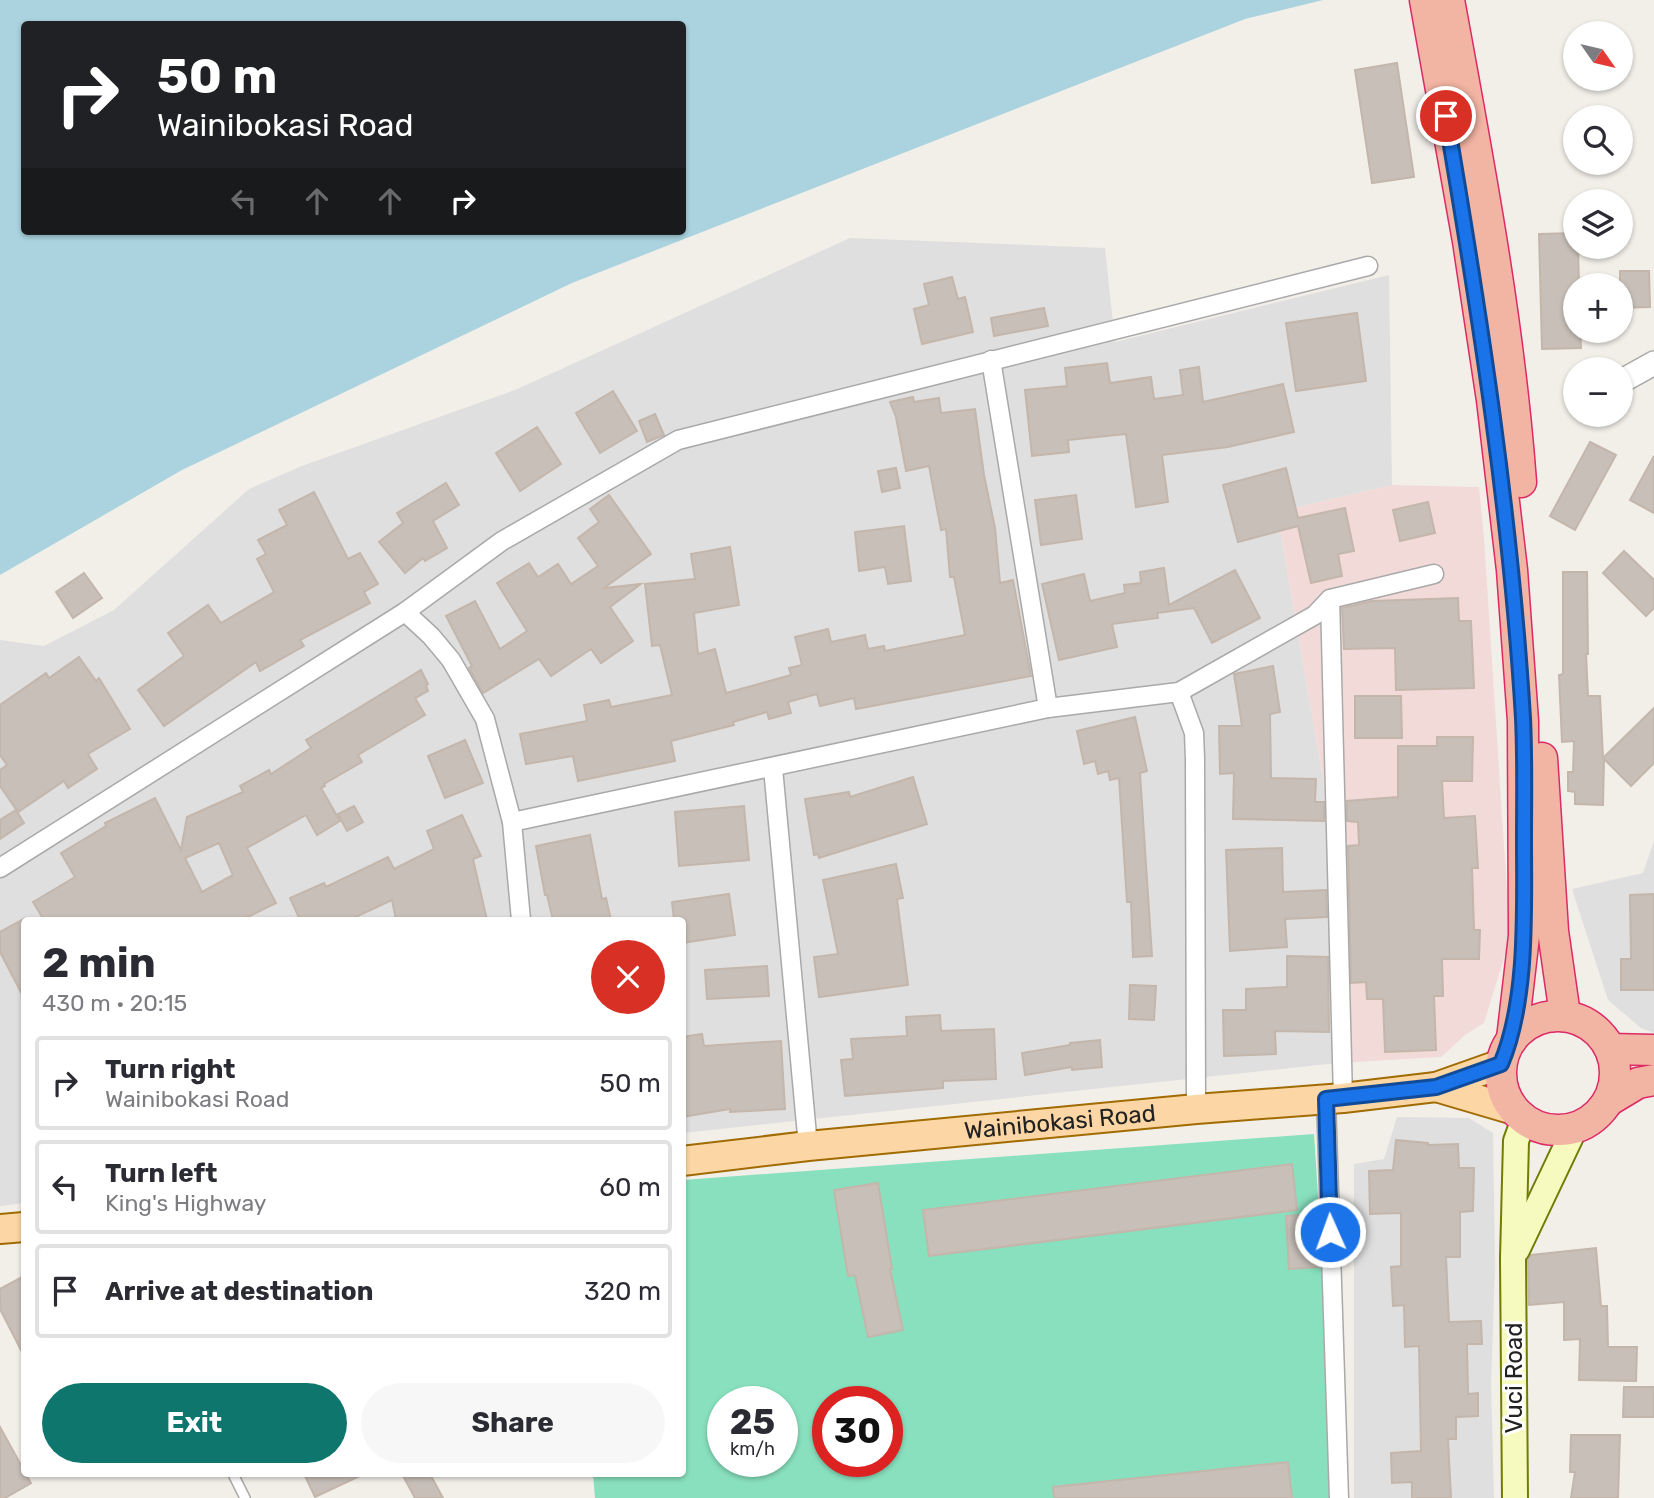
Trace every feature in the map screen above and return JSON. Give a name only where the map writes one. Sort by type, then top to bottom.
[{"type":"highway","points":[[1426,0],[1453,88],[1491,237],[1517,430],[1553,931],[1565,1015]]},
{"type":"highway","points":[[1449,0],[1453,88],[1468,241],[1492,400],[1511,569],[1523,721],[1524,936],[1506,1051],[1503,1089],[1519,1115],[1548,1129],[1575,1128],[1594,1118],[1608,1101],[1638,1083],[1654,1080]]},
{"type":"highway","points":[[1506,1051],[1526,1025],[1545,1017],[1565,1015],[1592,1026],[1611,1049],[1615,1075],[1608,1101]]},
{"type":"highway","points":[[1611,1049],[1654,1050]]},
{"type":"main road","name":"Wainibokasi Road","points":[[686,1161],[808,1146],[1196,1109],[1334,1099],[1436,1087],[1506,1051]]},
{"type":"main road","name":"Wainibokasi Road","points":[[1436,1087],[1519,1115]]},
{"type":"main road","name":"Vuci Road","points":[[1515,1498],[1513,1258],[1519,1115]]},
{"type":"main road","name":"Vuci Road","points":[[1513,1258],[1575,1128]]},
{"type":"main road","points":[[0,1229],[21,1227]]},
{"type":"street","points":[[0,868],[405,612],[502,541],[678,440],[1368,266]]},
{"type":"street","points":[[991,360],[1048,708]]},
{"type":"street","points":[[1633,375],[1654,363]]},
{"type":"street","points":[[512,822],[1048,708],[1179,692],[1315,615],[1330,598],[1434,574]]},
{"type":"street","points":[[1330,598],[1339,1498]]},
{"type":"street","points":[[405,612],[431,636],[451,660],[485,719],[512,822],[521,917]]},
{"type":"street","points":[[1179,692],[1194,733],[1196,1109]]},
{"type":"street","points":[[773,768],[808,1146]]},
{"type":"lane","points":[[234,1477],[245,1498]]},
{"type":"shaded area","points":[[850,238],[1105,248],[1115,342],[1389,275],[1392,485],[1277,512],[1323,779],[1334,926],[1337,1063],[686,1133],[686,917],[21,917],[21,1203],[0,1206],[0,640],[44,646],[114,610],[249,489],[302,466],[515,390]]},
{"type":"shaded area","points":[[1392,485],[1479,487],[1510,938],[1484,1023],[1465,1035],[1441,1057],[1337,1063],[1334,926],[1323,779],[1277,512]]},
{"type":"shaded area","points":[[1654,841],[1654,1033],[1641,1028],[1608,1000],[1572,889],[1643,873]]},
{"type":"shaded area","points":[[1397,1117],[1469,1118],[1493,1133],[1495,1266],[1491,1383],[1494,1498],[1354,1498],[1354,1164],[1384,1159]]},
{"type":"green space","points":[[1314,1134],[1338,1498],[595,1498],[593,1477],[686,1477],[686,1180]]},
{"type":"water","points":[[0,0],[1323,0],[1245,19],[572,283],[182,470],[0,575]]},
{"type":"building","points":[[1397,63],[1414,177],[1372,183],[1355,70]]},
{"type":"building","points":[[1563,233],[1563,259],[1578,259],[1579,273],[1563,273],[1563,343],[1581,343],[1581,348],[1542,349],[1539,234]]},
{"type":"building","points":[[1649,271],[1650,307],[1633,308],[1633,273],[1620,273]]},
{"type":"building","points":[[952,277],[958,299],[965,297],[973,332],[922,344],[914,309],[929,305],[924,284]]},
{"type":"building","points":[[1044,308],[1048,326],[994,336],[991,318]]},
{"type":"building","points":[[1357,313],[1366,381],[1296,391],[1286,323]]},
{"type":"building","points":[[1107,363],[1110,383],[1151,377],[1154,399],[1183,395],[1180,370],[1199,367],[1203,402],[1283,384],[1294,432],[1228,447],[1162,455],[1168,502],[1136,507],[1126,434],[1068,440],[1069,452],[1032,456],[1025,390],[1067,386],[1065,368]]},
{"type":"building","points":[[613,391],[637,431],[600,453],[576,413]]},
{"type":"building","points":[[913,397],[914,402],[939,398],[941,413],[975,409],[995,528],[1000,583],[1013,580],[1031,676],[856,709],[854,698],[820,706],[817,694],[788,702],[791,713],[769,719],[767,712],[733,722],[734,725],[671,741],[675,761],[578,781],[573,756],[526,764],[520,734],[587,721],[584,705],[609,700],[611,707],[672,695],[660,645],[652,646],[645,584],[695,579],[691,554],[730,547],[739,605],[694,613],[698,654],[715,649],[726,693],[791,675],[789,668],[802,665],[795,637],[828,629],[831,642],[865,635],[868,649],[884,646],[885,651],[965,635],[954,577],[950,577],[946,529],[941,530],[929,466],[906,471],[896,417],[890,402]]},
{"type":"building","points":[[655,414],[664,435],[647,442],[639,421]]},
{"type":"building","points":[[537,427],[561,464],[520,491],[496,453]]},
{"type":"building","points":[[1590,442],[1616,455],[1575,530],[1550,516]]},
{"type":"building","points":[[1654,456],[1654,513],[1630,500]]},
{"type":"building","points":[[896,468],[900,488],[882,492],[878,471]]},
{"type":"building","points":[[1286,468],[1298,518],[1345,508],[1354,551],[1338,554],[1342,576],[1311,583],[1298,526],[1238,542],[1223,485]]},
{"type":"building","points":[[446,483],[459,505],[433,521],[447,548],[425,561],[423,558],[405,573],[379,542],[403,523],[397,513]]},
{"type":"building","points":[[314,492],[348,559],[360,553],[378,584],[364,592],[370,603],[300,640],[304,646],[260,671],[256,662],[164,726],[138,690],[184,656],[168,633],[208,605],[221,623],[274,592],[257,559],[266,554],[258,540],[287,525],[279,510]]},
{"type":"building","points":[[609,495],[651,554],[604,588],[641,584],[610,607],[633,641],[601,663],[591,649],[551,676],[539,659],[483,693],[446,616],[475,601],[500,649],[527,631],[497,583],[529,563],[538,577],[558,564],[571,584],[598,566],[578,538],[599,522],[590,509]]},
{"type":"building","points":[[1076,495],[1082,539],[1041,545],[1035,500]]},
{"type":"building","points":[[1428,502],[1435,533],[1400,541],[1393,510]]},
{"type":"building","points":[[904,526],[911,581],[888,584],[885,567],[859,571],[855,532]]},
{"type":"building","points":[[1624,551],[1654,580],[1654,608],[1646,616],[1603,573]]},
{"type":"building","points":[[1164,568],[1169,605],[1235,570],[1260,618],[1212,643],[1194,608],[1157,613],[1158,618],[1112,624],[1117,647],[1059,660],[1042,584],[1084,574],[1090,601],[1125,593],[1124,585],[1141,583],[1140,572]]},
{"type":"building","points":[[1563,572],[1587,572],[1588,696],[1600,696],[1603,758],[1654,708],[1654,763],[1631,786],[1604,759],[1603,805],[1575,804],[1575,792],[1568,791],[1568,772],[1573,772],[1574,741],[1562,742],[1559,675],[1563,674]]},
{"type":"building","points":[[84,573],[102,598],[73,618],[56,592]]},
{"type":"building","points":[[1458,598],[1459,621],[1471,621],[1474,688],[1396,690],[1395,648],[1344,649],[1342,608],[1372,601]]},
{"type":"building","points":[[79,657],[96,681],[99,678],[130,729],[88,754],[97,769],[68,788],[64,781],[18,812],[0,786],[0,770],[7,765],[0,755],[0,705],[46,673],[49,678]]},
{"type":"building","points":[[1273,666],[1280,712],[1270,714],[1271,778],[1316,779],[1315,802],[1324,802],[1324,821],[1233,819],[1234,773],[1220,774],[1219,726],[1242,726],[1234,674]]},
{"type":"building","points":[[421,670],[428,684],[428,691],[415,698],[425,715],[358,755],[362,762],[321,788],[340,821],[317,835],[306,815],[247,848],[276,903],[248,917],[42,917],[33,902],[75,877],[61,853],[106,826],[105,823],[155,798],[181,850],[187,817],[243,792],[240,786],[269,770],[271,774],[311,748],[306,740]],"holes":[[[219,843],[233,875],[202,892],[185,858]]]},
{"type":"building","points":[[1355,696],[1401,696],[1402,738],[1355,738]]},
{"type":"building","points":[[1135,717],[1147,771],[1140,773],[1152,956],[1133,957],[1131,902],[1127,902],[1119,778],[1110,780],[1108,771],[1098,774],[1095,761],[1084,764],[1077,731]]},
{"type":"building","points":[[1437,737],[1473,737],[1472,781],[1442,781],[1444,818],[1475,816],[1478,868],[1472,868],[1474,930],[1480,930],[1479,959],[1442,959],[1443,996],[1434,996],[1436,1050],[1385,1052],[1383,999],[1367,999],[1366,982],[1351,983],[1348,846],[1359,845],[1358,822],[1347,821],[1347,801],[1398,797],[1398,746],[1437,746]]},
{"type":"building","points":[[465,740],[483,783],[445,798],[428,756]]},
{"type":"building","points":[[913,777],[927,824],[819,858],[818,854],[814,855],[805,799],[849,792],[850,797]]},
{"type":"building","points":[[354,806],[363,822],[347,831],[338,814]]},
{"type":"building","points":[[744,806],[749,860],[679,866],[675,812]]},
{"type":"building","points":[[16,810],[24,823],[0,839],[0,820]]},
{"type":"building","points":[[462,815],[481,856],[473,859],[486,917],[395,917],[392,900],[355,917],[299,917],[290,898],[324,883],[326,887],[388,857],[394,869],[434,849],[427,831]]},
{"type":"building","points":[[590,835],[602,899],[606,898],[610,917],[552,917],[545,895],[536,846]]},
{"type":"building","points":[[1282,848],[1283,892],[1326,890],[1327,917],[1285,919],[1287,947],[1230,951],[1226,850]]},
{"type":"building","points":[[896,864],[903,898],[897,899],[908,985],[819,997],[814,957],[838,954],[823,880]]},
{"type":"building","points":[[729,894],[735,935],[686,942],[686,917],[674,917],[672,902]]},
{"type":"building","points":[[1654,894],[1654,990],[1621,990],[1621,959],[1631,959],[1630,895]]},
{"type":"building","points":[[21,921],[21,992],[0,952],[0,932]]},
{"type":"building","points":[[1287,956],[1328,957],[1329,1032],[1275,1031],[1276,1054],[1224,1056],[1223,1010],[1246,1010],[1246,989],[1287,987]]},
{"type":"building","points":[[767,966],[769,996],[707,999],[705,970]]},
{"type":"building","points":[[1130,985],[1156,986],[1154,1020],[1129,1019]]},
{"type":"building","points":[[940,1015],[941,1031],[994,1029],[996,1079],[943,1081],[943,1088],[845,1096],[841,1060],[853,1059],[851,1039],[907,1036],[906,1017]]},
{"type":"building","points":[[702,1034],[704,1046],[781,1041],[785,1109],[730,1112],[730,1109],[686,1116],[686,1036]]},
{"type":"building","points":[[1100,1040],[1102,1067],[1072,1070],[1072,1067],[1025,1075],[1022,1053]]},
{"type":"building","points":[[1396,1140],[1428,1145],[1458,1144],[1459,1168],[1474,1168],[1473,1211],[1460,1212],[1460,1257],[1446,1257],[1449,1322],[1481,1321],[1482,1344],[1467,1344],[1468,1394],[1478,1393],[1478,1416],[1456,1417],[1456,1439],[1448,1439],[1451,1498],[1412,1498],[1412,1482],[1392,1483],[1391,1453],[1421,1451],[1419,1346],[1405,1347],[1404,1305],[1393,1306],[1391,1267],[1401,1266],[1401,1213],[1370,1214],[1369,1171],[1393,1170]]},
{"type":"building","points":[[1292,1164],[1297,1210],[929,1256],[923,1210]]},
{"type":"building","points":[[878,1183],[890,1269],[903,1330],[868,1337],[855,1275],[848,1276],[834,1190]]},
{"type":"building","points":[[1318,1214],[1320,1267],[1289,1269],[1286,1216]]},
{"type":"building","points":[[1596,1248],[1601,1306],[1607,1306],[1608,1347],[1637,1347],[1636,1381],[1579,1380],[1580,1339],[1564,1340],[1564,1302],[1529,1305],[1528,1260],[1531,1255]]},
{"type":"building","points":[[21,1278],[21,1350],[0,1309],[0,1289]]},
{"type":"building","points":[[1624,1387],[1654,1387],[1654,1417],[1623,1417]]},
{"type":"building","points":[[0,1427],[21,1465],[21,1477],[28,1477],[31,1483],[5,1498],[0,1498]]},
{"type":"building","points":[[1571,1435],[1620,1435],[1618,1498],[1571,1498],[1575,1472],[1570,1472]]},
{"type":"building","points":[[1288,1462],[1292,1498],[1054,1498],[1053,1487]]},
{"type":"building","points":[[305,1477],[358,1477],[315,1497]]},
{"type":"building","points":[[404,1477],[432,1477],[443,1498],[415,1498]]},
{"type":"route","points":[[1330,1232],[1326,1099],[1436,1087],[1501,1064],[1512,1039],[1524,936],[1523,721],[1511,569],[1492,400],[1446,116]]}]
